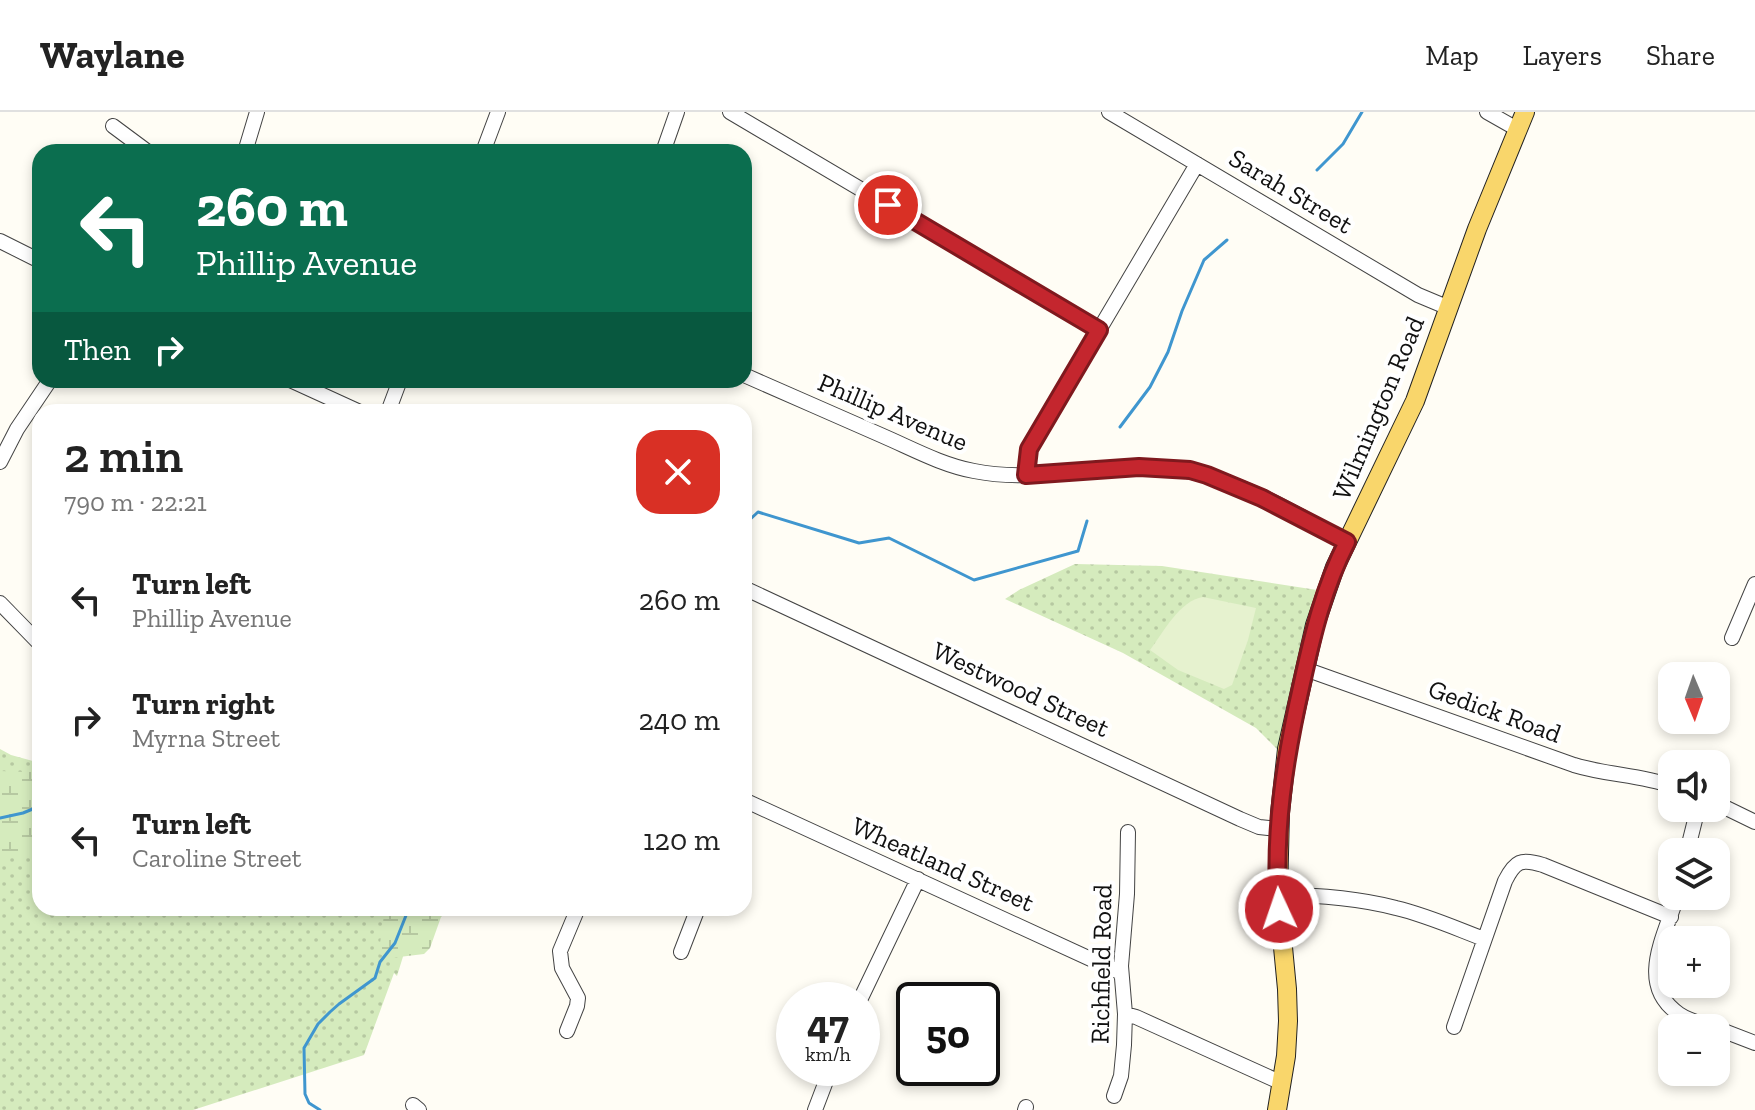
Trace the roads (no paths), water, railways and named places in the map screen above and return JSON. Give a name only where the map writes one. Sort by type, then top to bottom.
[{"type":"main road","name":"Wilmington Road","points":[[1277,1110],[1288,1021],[1278,895],[1278,829],[1285,763],[1322,599],[1408,418],[1477,229],[1521,120]]},
{"type":"street","points":[[247,144],[257,112]]},
{"type":"street","points":[[486,144],[498,112]]},
{"type":"street","points":[[666,144],[677,112]]},
{"type":"street","points":[[730,112],[1099,330]]},
{"type":"street","name":"Sarah Street","points":[[1109,112],[1418,295],[1449,308]]},
{"type":"street","points":[[1487,112],[1521,120]]},
{"type":"street","points":[[113,126],[137,144]]},
{"type":"street","points":[[1026,475],[1029,449],[1197,164]]},
{"type":"street","points":[[0,241],[32,257]]},
{"type":"street","name":"Phillip Avenue","points":[[752,379],[951,466],[993,474],[1026,475],[1139,467],[1190,470],[1262,498],[1347,542]]},
{"type":"street","points":[[308,388],[342,404]]},
{"type":"street","points":[[0,462],[17,429],[32,417]]},
{"type":"street","points":[[1732,638],[1755,584]]},
{"type":"street","name":"Westwood Street","points":[[752,592],[1240,819],[1259,827],[1278,829]]},
{"type":"street","points":[[0,603],[32,636]]},
{"type":"street","name":"Gedick Road","points":[[1305,669],[1574,765],[1658,782]]},
{"type":"street","name":"Wheatland Street","points":[[752,804],[1121,973]]},
{"type":"street","points":[[1730,810],[1755,822]]},
{"type":"street","name":"Richfield Road","points":[[1114,1096],[1121,1076],[1125,1014],[1121,973],[1128,832]]},
{"type":"street","points":[[1454,1027],[1505,881],[1512,867],[1518,863],[1543,865],[1671,917]]},
{"type":"street","points":[[869,982],[918,879]]},
{"type":"street","points":[[1278,895],[1385,905],[1484,939]]},
{"type":"street","points":[[1673,910],[1656,960],[1655,976],[1664,999],[1680,1014]]},
{"type":"street","points":[[567,1031],[578,998],[567,979],[560,955],[574,916]]},
{"type":"street","points":[[681,952],[695,916]]},
{"type":"street","points":[[1125,1014],[1282,1083]]},
{"type":"street","points":[[1730,1034],[1755,1043]]},
{"type":"street","points":[[815,1110],[824,1086]]},
{"type":"waterway","points":[[1317,170],[1343,144],[1362,112]]},
{"type":"waterway","points":[[1120,427],[1150,387],[1168,352],[1204,260],[1227,240]]},
{"type":"waterway","points":[[752,518],[758,512],[859,543],[889,538],[974,580],[1078,551],[1087,521]]},
{"type":"waterway","points":[[0,818],[32,809]]},
{"type":"waterway","points":[[320,1110],[309,1103],[305,1094],[304,1048],[318,1024],[330,1012],[375,978],[380,962],[395,943],[406,916]]}]
